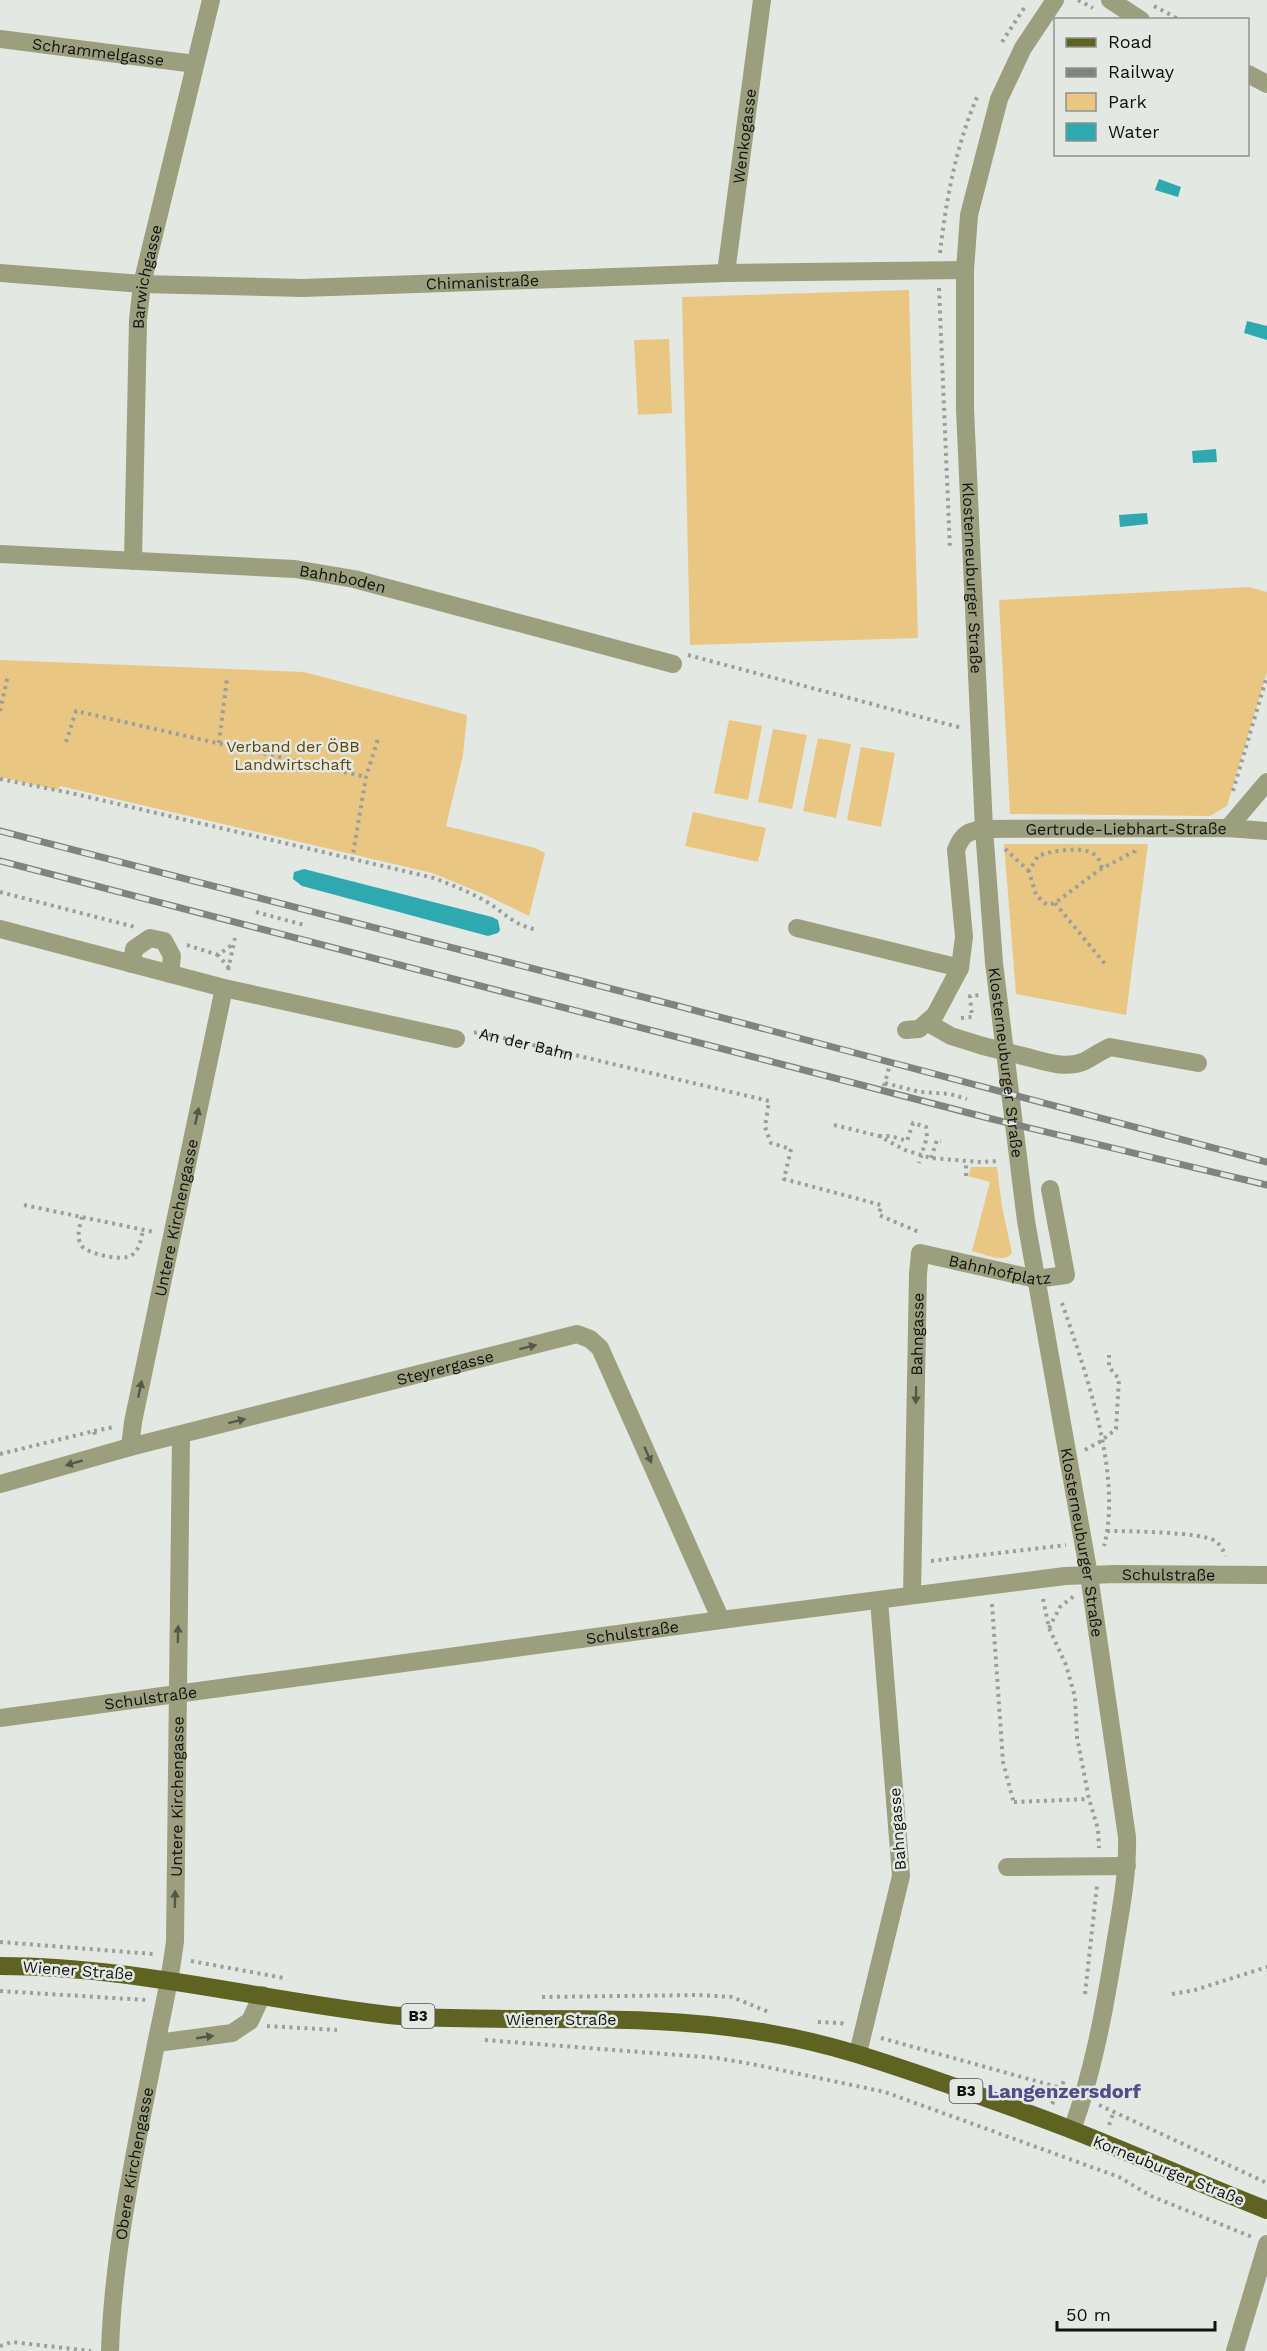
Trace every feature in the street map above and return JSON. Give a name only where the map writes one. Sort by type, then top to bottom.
[{"type":"main road","name":"Wiener Straße","points":[[0,1966],[39,1967],[171,1979],[393,2015],[666,2021],[706,2024],[768,2033],[858,2053]]},
{"type":"main road","name":"B3","points":[[858,2053],[1072,2130]]},
{"type":"main road","name":"Korneuburger Straße","points":[[1072,2130],[1267,2210]]},
{"type":"street","name":"Barwichgasse","points":[[133,561],[138,320],[142,284],[211,0]]},
{"type":"street","name":"Wenkogasse","points":[[726,273],[762,0]]},
{"type":"street","name":"Klosterneuburger Straße","points":[[1055,0],[1023,48],[999,99],[969,215],[965,270],[964,409],[984,829],[994,963],[1026,1221],[1045,1278],[1127,1838],[1127,1866],[1106,1997],[1091,2070],[1072,2130]]},
{"type":"street","points":[[1110,0],[1144,11]]},
{"type":"street","name":"Schrammelgasse","points":[[0,39],[195,64]]},
{"type":"street","points":[[1249,75],[1267,84]]},
{"type":"street","name":"Chimanistraße","points":[[0,273],[142,284],[302,288],[726,273],[965,270]]},
{"type":"street","name":"Bahnboden","points":[[0,554],[295,569],[354,579],[673,664]]},
{"type":"street","points":[[1228,828],[1267,782]]},
{"type":"street","name":"Gertrude-Liebhart-Straße","points":[[984,829],[1228,828],[1267,831]]},
{"type":"street","points":[[906,1030],[919,1029],[935,1015],[960,968],[964,937],[956,850],[961,837],[969,831],[984,829]]},
{"type":"street","points":[[796,928],[960,968]]},
{"type":"street","name":"An der Bahn","points":[[0,929],[225,988],[456,1039]]},
{"type":"street","points":[[132,964],[134,949],[150,938],[164,941],[172,956],[170,974]]},
{"type":"street","name":"Untere Kirchengasse","points":[[130,1447],[130,1434],[225,988]]},
{"type":"street","points":[[928,1023],[951,1036],[1046,1063],[1070,1065],[1084,1061],[1110,1047],[1198,1064]]},
{"type":"street","name":"Bahnhofplatz","points":[[920,1253],[1045,1278],[1066,1275],[1050,1189]]},
{"type":"street","name":"Bahngasse","points":[[912,1595],[920,1253]]},
{"type":"street","name":"Steyrergasse","points":[[0,1484],[130,1447],[181,1436],[577,1334],[590,1339],[600,1348],[721,1620]]},
{"type":"street","name":"Untere Kirchengasse","points":[[171,1979],[175,1941],[181,1436]]},
{"type":"street","name":"Schulstraße","points":[[0,1718],[721,1620],[1089,1575],[1267,1575]]},
{"type":"street","name":"Bahngasse","points":[[858,2053],[901,1876],[879,1600]]},
{"type":"street","points":[[1007,1867],[1127,1866]]},
{"type":"street","name":"Obere Kirchengasse","points":[[110,2351],[111,2314],[129,2192],[171,1979]]},
{"type":"street","points":[[157,2043],[232,2033],[250,2021],[262,1995]]},
{"type":"street","points":[[1236,2351],[1262,2242]]},
{"type":"path","points":[[1144,11],[1172,18]]},
{"type":"path","points":[[673,664],[693,656],[981,733]]},
{"type":"path","points":[[0,711],[8,675]]},
{"type":"path","points":[[1229,802],[1267,675]]},
{"type":"path","points":[[219,743],[227,678]]},
{"type":"path","points":[[66,742],[76,711],[366,777]]},
{"type":"path","points":[[351,860],[366,777],[378,739]]},
{"type":"path","points":[[0,779],[71,793],[434,878],[467,891],[489,903],[513,922],[537,930]]},
{"type":"path","points":[[1002,846],[1029,872],[1036,895],[1047,905],[1055,903],[1102,868],[1135,851],[1142,828]]},
{"type":"path","points":[[1029,872],[1038,856],[1050,851],[1092,852],[1098,856],[1102,868]]},
{"type":"path","points":[[0,892],[145,930]]},
{"type":"path","points":[[1055,903],[1105,964]]},
{"type":"path","points":[[256,912],[304,925]]},
{"type":"path","points":[[231,956],[236,938]]},
{"type":"path","points":[[176,941],[219,954],[229,968]]},
{"type":"path","points":[[219,954],[234,943]]},
{"type":"path","points":[[961,1018],[972,1017],[970,996],[981,995]]},
{"type":"path","name":"An der Bahn","points":[[456,1039],[478,1032],[769,1101],[765,1127],[771,1143],[791,1149],[784,1179],[881,1205],[879,1215],[922,1233]]},
{"type":"path","points":[[889,1068],[889,1077],[885,1085],[920,1092],[950,1094],[967,1099]]},
{"type":"path","points":[[834,1125],[907,1141],[913,1123],[926,1127],[927,1137],[919,1163]]},
{"type":"path","points":[[879,1136],[896,1146],[931,1158],[994,1163]]},
{"type":"path","points":[[931,1158],[937,1140],[940,1141]]},
{"type":"path","points":[[966,1161],[966,1176]]},
{"type":"path","points":[[24,1205],[172,1236]]},
{"type":"path","points":[[82,1217],[79,1233],[82,1246],[86,1250],[120,1259],[127,1259],[134,1254],[139,1247],[143,1230]]},
{"type":"path","points":[[1045,1278],[1091,1390],[1110,1497],[1103,1550]]},
{"type":"path","points":[[1084,1450],[1101,1441],[1116,1429],[1119,1379],[1109,1367],[1109,1354]]},
{"type":"path","points":[[0,1454],[94,1431],[100,1455]]},
{"type":"path","points":[[1107,1531],[1161,1533],[1214,1539],[1222,1548],[1227,1559]]},
{"type":"path","points":[[912,1564],[1070,1544]]},
{"type":"path","points":[[1042,1599],[1049,1628],[1066,1665],[1075,1697],[1077,1737],[1089,1799],[1098,1829],[1099,1866],[1084,1999]]},
{"type":"path","points":[[992,1603],[998,1655],[1003,1762],[1014,1803],[1089,1799]]},
{"type":"path","points":[[0,1942],[142,1952],[288,1978]]},
{"type":"path","points":[[1172,1994],[1195,1990],[1267,1967]]},
{"type":"path","points":[[0,1991],[135,2001]]},
{"type":"path","points":[[539,1998],[699,1995],[732,1997],[775,2015]]},
{"type":"path","points":[[250,2021],[272,2027],[339,2030]]},
{"type":"path","points":[[810,2023],[841,2023],[863,2033],[1060,2087],[1064,2081]]},
{"type":"path","points":[[480,2039],[717,2058],[757,2064],[885,2092],[1119,2177],[1151,2196],[1262,2242]]},
{"type":"path","points":[[1095,2103],[1267,2183]]},
{"type":"path","points":[[0,2346],[12,2343],[91,2351]]},
{"type":"green space","points":[[909,290],[918,638],[690,645],[682,297]]},
{"type":"green space","points":[[669,339],[672,413],[638,415],[634,340]]},
{"type":"green space","points":[[1249,587],[1267,592],[1267,672],[1227,806],[1210,816],[1010,814],[999,600]]},
{"type":"green space","name":"Verband der ÖBB Landwirtschaft","points":[[0,660],[304,672],[467,715],[463,755],[446,826],[535,848],[545,853],[529,916],[432,873],[60,786],[58,790],[0,777]]},
{"type":"green space","points":[[729,720],[762,726],[748,800],[714,793]]},
{"type":"green space","points":[[773,729],[807,735],[792,809],[758,802]]},
{"type":"green space","points":[[818,738],[851,744],[836,818],[803,811]]},
{"type":"green space","points":[[861,747],[895,753],[881,827],[847,820]]},
{"type":"green space","points":[[693,812],[766,828],[758,862],[685,846]]},
{"type":"green space","points":[[1004,844],[1148,844],[1126,1015],[1016,994]]},
{"type":"green space","points":[[971,1167],[997,1167],[1002,1207],[1012,1253],[1004,1258],[972,1251],[990,1182],[968,1176]]},
{"type":"water","points":[[1159,179],[1181,187],[1178,197],[1155,190]]},
{"type":"water","points":[[1247,321],[1267,326],[1267,340],[1244,333]]},
{"type":"water","points":[[1216,449],[1217,462],[1193,463],[1192,451]]},
{"type":"water","points":[[1147,513],[1148,524],[1120,527],[1119,515]]},
{"type":"water","points":[[304,869],[492,917],[498,920],[500,930],[488,936],[302,886],[293,879],[294,872]]},
{"type":"railway","points":[[0,831],[678,1006],[1267,1162]]},
{"type":"railway","points":[[0,861],[992,1119],[1267,1185]]},
{"type":"district","name":"Langenzersdorf","points":[[1064,2091]]}]
